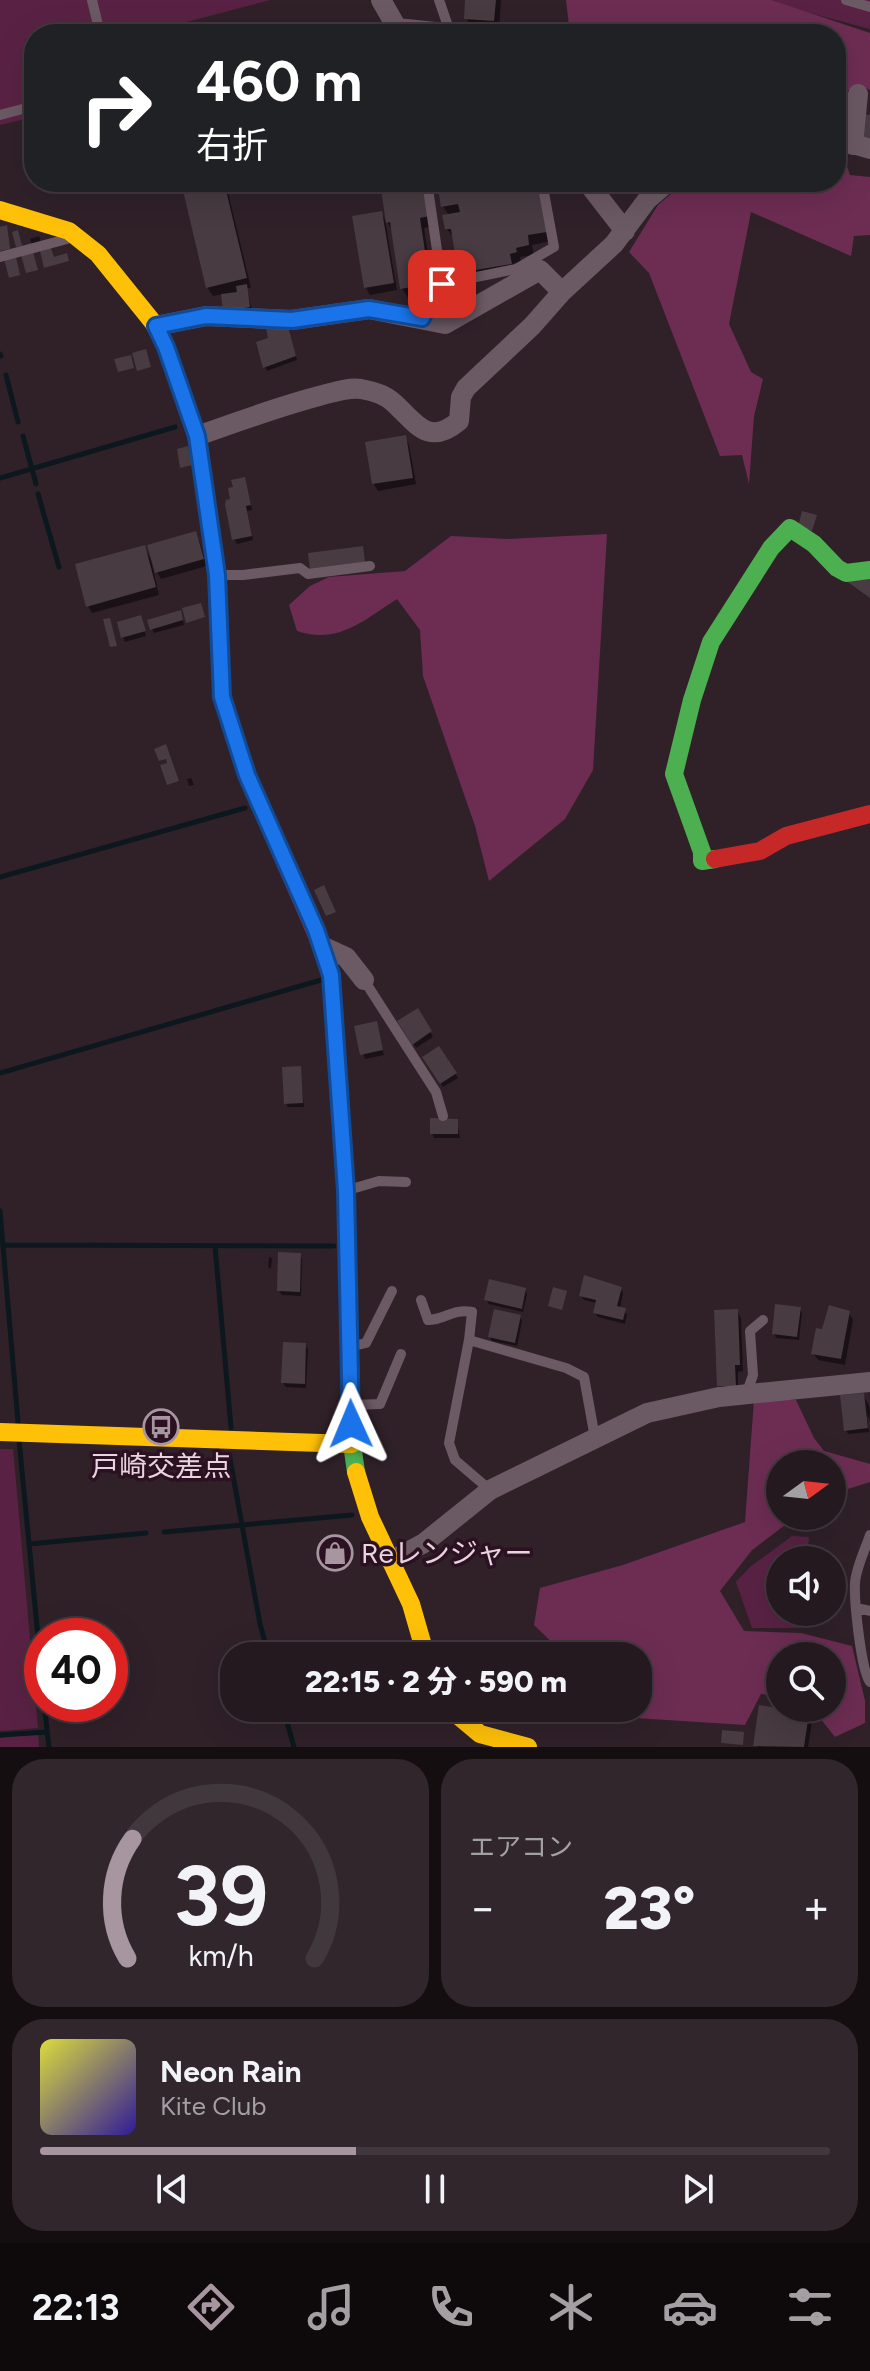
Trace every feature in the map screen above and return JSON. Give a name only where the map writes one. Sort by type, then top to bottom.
[{"type":"street","points":[[381,0],[395,24]]},
{"type":"street","points":[[853,144],[858,94]]},
{"type":"street","points":[[595,192],[625,231]]},
{"type":"street","points":[[197,436],[274,407],[357,388],[380,393],[420,429],[429,432],[448,430],[459,421],[461,397],[466,388],[625,231],[656,192]]},
{"type":"street","points":[[0,210],[69,231],[98,254],[156,326],[197,436],[217,575],[222,697],[236,747],[322,946],[331,975],[346,1191],[350,1405],[357,1478],[370,1517],[411,1604],[422,1642]]},
{"type":"street","points":[[156,326],[206,316],[292,320],[369,309],[445,324],[540,270],[562,292]]},
{"type":"street","points":[[870,570],[846,573],[814,544],[790,528],[771,548],[711,642],[692,700],[674,774],[702,852],[702,861],[760,851],[786,836],[870,814]]},
{"type":"street","points":[[322,946],[346,957],[364,980]]},
{"type":"street","points":[[391,1561],[424,1543],[490,1490],[647,1413],[719,1397],[870,1382]]},
{"type":"street","points":[[4,1432],[352,1444]]},
{"type":"street","points":[[466,1722],[480,1734],[501,1744],[528,1747]]},
{"type":"lane","points":[[92,0],[98,24]]},
{"type":"lane","points":[[439,0],[448,24]]},
{"type":"lane","points":[[846,0],[868,4]]},
{"type":"lane","points":[[0,115],[24,109]]},
{"type":"lane","points":[[428,192],[442,284]]},
{"type":"lane","points":[[540,270],[554,247],[544,192]]},
{"type":"lane","points":[[0,257],[67,240],[69,231]]},
{"type":"lane","points":[[422,318],[433,290],[442,284],[516,269],[554,247]]},
{"type":"lane","points":[[217,575],[300,568],[308,574],[370,566]]},
{"type":"lane","points":[[364,980],[436,1092],[443,1116]]},
{"type":"lane","points":[[346,1191],[379,1181],[406,1182]]},
{"type":"lane","points":[[351,1347],[366,1343],[392,1291]]},
{"type":"lane","points":[[421,1300],[428,1320],[460,1310],[472,1312],[449,1443],[455,1460],[490,1490]]},
{"type":"lane","points":[[746,1395],[753,1375],[750,1331],[763,1320]]},
{"type":"lane","points":[[469,1340],[566,1368],[584,1377],[595,1438]]},
{"type":"lane","points":[[350,1405],[380,1404],[401,1354]]},
{"type":"lane","points":[[870,1535],[855,1581],[864,1666],[870,1682]]},
{"type":"lane","points":[[857,1608],[870,1611]]},
{"type":"shaded area","points":[[0,0],[270,0],[179,24],[24,24],[24,119],[0,125]]},
{"type":"shaded area","points":[[566,0],[771,0],[843,24],[569,24]]},
{"type":"shaded area","points":[[761,0],[870,0],[870,29]]},
{"type":"shaded area","points":[[846,25],[870,33],[870,90],[863,87],[846,91]]},
{"type":"shaded area","points":[[846,164],[850,175],[870,177],[870,235],[854,236],[851,256],[751,212],[729,324],[751,372],[763,379],[754,416],[749,484],[742,455],[720,456],[649,273],[629,252],[658,205],[673,192],[846,192]]},
{"type":"shaded area","points":[[607,534],[593,770],[565,819],[489,881],[475,826],[423,676],[420,630],[397,599],[350,628],[325,635],[297,631],[289,605],[310,586],[329,577],[405,571],[451,536],[508,539]]},
{"type":"shaded area","points":[[754,1400],[796,1400],[823,1450],[766,1450],[766,1530],[778,1530],[752,1550],[720,1591],[744,1631],[801,1633],[836,1642],[766,1642],[766,1695],[761,1694],[745,1725],[652,1719],[652,1642],[552,1642],[534,1625],[540,1588],[623,1565],[745,1522]]},
{"type":"shaded area","points":[[0,1449],[13,1449],[28,1618],[24,1618],[24,1722],[37,1722],[38,1728],[0,1731]]},
{"type":"shaded area","points":[[846,1457],[870,1464],[870,1482],[846,1490]]},
{"type":"shaded area","points":[[792,1536],[809,1537],[808,1546],[778,1546]]},
{"type":"shaded area","points":[[766,1555],[766,1626],[801,1628],[752,1628],[736,1582]]},
{"type":"shaded area","points":[[846,1644],[852,1646],[865,1701],[865,1723],[835,1737],[823,1722],[846,1722]]},
{"type":"shaded area","points":[[38,1734],[39,1747],[0,1747],[0,1738]]},
{"type":"building","points":[[465,0],[496,0],[494,21],[464,19]]},
{"type":"building","points":[[864,114],[870,115],[870,141],[860,139]]},
{"type":"building","points":[[846,115],[852,116],[846,136]]},
{"type":"building","points":[[183,192],[226,192],[247,278],[206,288]]},
{"type":"building","points":[[381,192],[425,192],[429,216],[420,218],[430,284],[400,289],[390,222],[386,223]]},
{"type":"building","points":[[439,192],[541,192],[547,232],[528,235],[529,245],[516,248],[517,252],[510,254],[512,264],[458,273],[451,229],[445,229],[442,215],[460,212],[458,204],[441,207]]},
{"type":"building","points":[[382,211],[394,283],[364,288],[352,216]]},
{"type":"building","points":[[7,225],[10,249],[0,251],[0,227]]},
{"type":"building","points":[[18,230],[22,246],[16,247],[12,232]]},
{"type":"building","points":[[51,248],[54,257],[67,253],[69,261],[44,268],[40,251]]},
{"type":"building","points":[[33,252],[38,270],[26,273],[21,255]]},
{"type":"building","points":[[16,257],[20,275],[9,278],[4,259]]},
{"type":"building","points":[[247,284],[250,307],[223,311],[221,294],[237,292],[236,286]]},
{"type":"building","points":[[265,324],[288,326],[296,356],[263,368],[256,342],[268,338]]},
{"type":"building","points":[[146,349],[151,367],[137,371],[132,353]]},
{"type":"building","points":[[131,355],[134,368],[118,372],[114,359]]},
{"type":"building","points":[[406,435],[413,478],[372,484],[365,442]]},
{"type":"building","points":[[188,446],[192,465],[180,468],[177,449]]},
{"type":"building","points":[[245,477],[251,505],[246,506],[252,536],[232,540],[225,505],[226,500],[230,499],[228,488],[233,487],[231,480]]},
{"type":"building","points":[[802,511],[817,515],[812,531],[798,527]]},
{"type":"building","points":[[196,531],[204,559],[155,573],[147,545]]},
{"type":"building","points":[[145,545],[156,587],[86,607],[75,564]]},
{"type":"building","points":[[363,546],[365,562],[310,570],[308,553]]},
{"type":"building","points":[[870,579],[870,598],[845,580]]},
{"type":"building","points":[[201,603],[205,617],[186,623],[182,608]]},
{"type":"building","points":[[181,610],[183,620],[150,630],[147,620]]},
{"type":"building","points":[[141,615],[146,631],[121,638],[117,622]]},
{"type":"building","points":[[110,618],[117,646],[110,647],[103,619]]},
{"type":"building","points":[[166,744],[179,781],[167,785],[160,765],[167,763],[166,759],[159,761],[154,749]]},
{"type":"building","points":[[324,885],[336,912],[326,916],[314,890]]},
{"type":"building","points":[[418,1008],[432,1031],[412,1045],[397,1021]]},
{"type":"building","points":[[377,1021],[383,1050],[360,1055],[354,1026]]},
{"type":"building","points":[[439,1046],[457,1073],[440,1084],[422,1057]]},
{"type":"building","points":[[301,1066],[303,1103],[284,1104],[282,1067]]},
{"type":"building","points":[[430,1118],[458,1119],[458,1134],[430,1134]]},
{"type":"building","points":[[278,1252],[301,1253],[300,1292],[277,1291]]},
{"type":"building","points":[[584,1275],[622,1287],[617,1306],[626,1308],[623,1320],[593,1313],[596,1300],[579,1296]]},
{"type":"building","points":[[489,1279],[526,1288],[522,1309],[484,1300]]},
{"type":"building","points":[[553,1287],[567,1291],[562,1310],[548,1306]]},
{"type":"building","points":[[775,1304],[801,1307],[797,1337],[772,1334]]},
{"type":"building","points":[[829,1305],[850,1311],[841,1359],[811,1354],[816,1328],[822,1329]]},
{"type":"building","points":[[494,1309],[521,1315],[515,1343],[488,1337]]},
{"type":"building","points":[[738,1309],[740,1365],[735,1365],[736,1386],[717,1386],[714,1310]]},
{"type":"building","points":[[283,1342],[306,1343],[305,1384],[281,1383]]},
{"type":"building","points":[[864,1393],[868,1428],[844,1431],[840,1395]]},
{"type":"building","points":[[759,1705],[766,1706],[766,1722],[808,1722],[804,1747],[753,1746]]},
{"type":"building","points":[[722,1730],[744,1732],[743,1745],[721,1743]]},
{"type":"waterway","points":[[6,375],[18,422]]},
{"type":"waterway","points":[[0,478],[175,427]]},
{"type":"waterway","points":[[23,436],[36,484]]},
{"type":"waterway","points":[[38,494],[59,567]]},
{"type":"waterway","points":[[0,877],[245,808]]},
{"type":"waterway","points":[[0,1073],[321,980]]},
{"type":"waterway","points":[[0,1211],[18,1422]]},
{"type":"waterway","points":[[3,1245],[334,1246]]},
{"type":"waterway","points":[[215,1246],[231,1428]]},
{"type":"waterway","points":[[19,1440],[36,1618]]},
{"type":"waterway","points":[[230,1459],[265,1642]]},
{"type":"waterway","points":[[164,1532],[352,1515]]},
{"type":"waterway","points":[[29,1544],[146,1533]]},
{"type":"waterway","points":[[46,1722],[49,1747]]},
{"type":"waterway","points":[[287,1722],[294,1747]]},
{"type":"waterway","points":[[0,1735],[47,1732]]},
{"type":"traffic: fast","points":[[715,859],[702,861],[702,852],[674,774],[692,700],[711,642],[771,548],[790,528],[814,544],[846,573],[870,570]]},
{"type":"traffic: fast","points":[[322,947],[331,975],[346,1191],[352,1444],[356,1472]]},
{"type":"traffic: slow","points":[[0,210],[69,231],[98,254],[156,326],[197,436],[201,463]]},
{"type":"traffic: slow","points":[[0,1432],[352,1444]]},
{"type":"traffic: slow","points":[[356,1472],[370,1517],[411,1604],[422,1642]]},
{"type":"traffic: slow","points":[[466,1722],[480,1734],[528,1747]]},
{"type":"traffic: jam","points":[[201,463],[217,575],[222,697],[247,775],[322,947]]},
{"type":"traffic: jam","points":[[715,859],[760,851],[786,836],[870,814]]},
{"type":"place","name":"戸崎交差点","points":[[161,1427]]},
{"type":"place","name":"Reレンジャー","points":[[335,1553]]},
{"type":"route","points":[[351,1424],[346,1191],[331,975],[316,930],[236,747],[222,697],[217,575],[197,436],[156,326],[206,316],[292,320],[369,309],[422,318],[433,290],[442,284]]}]
